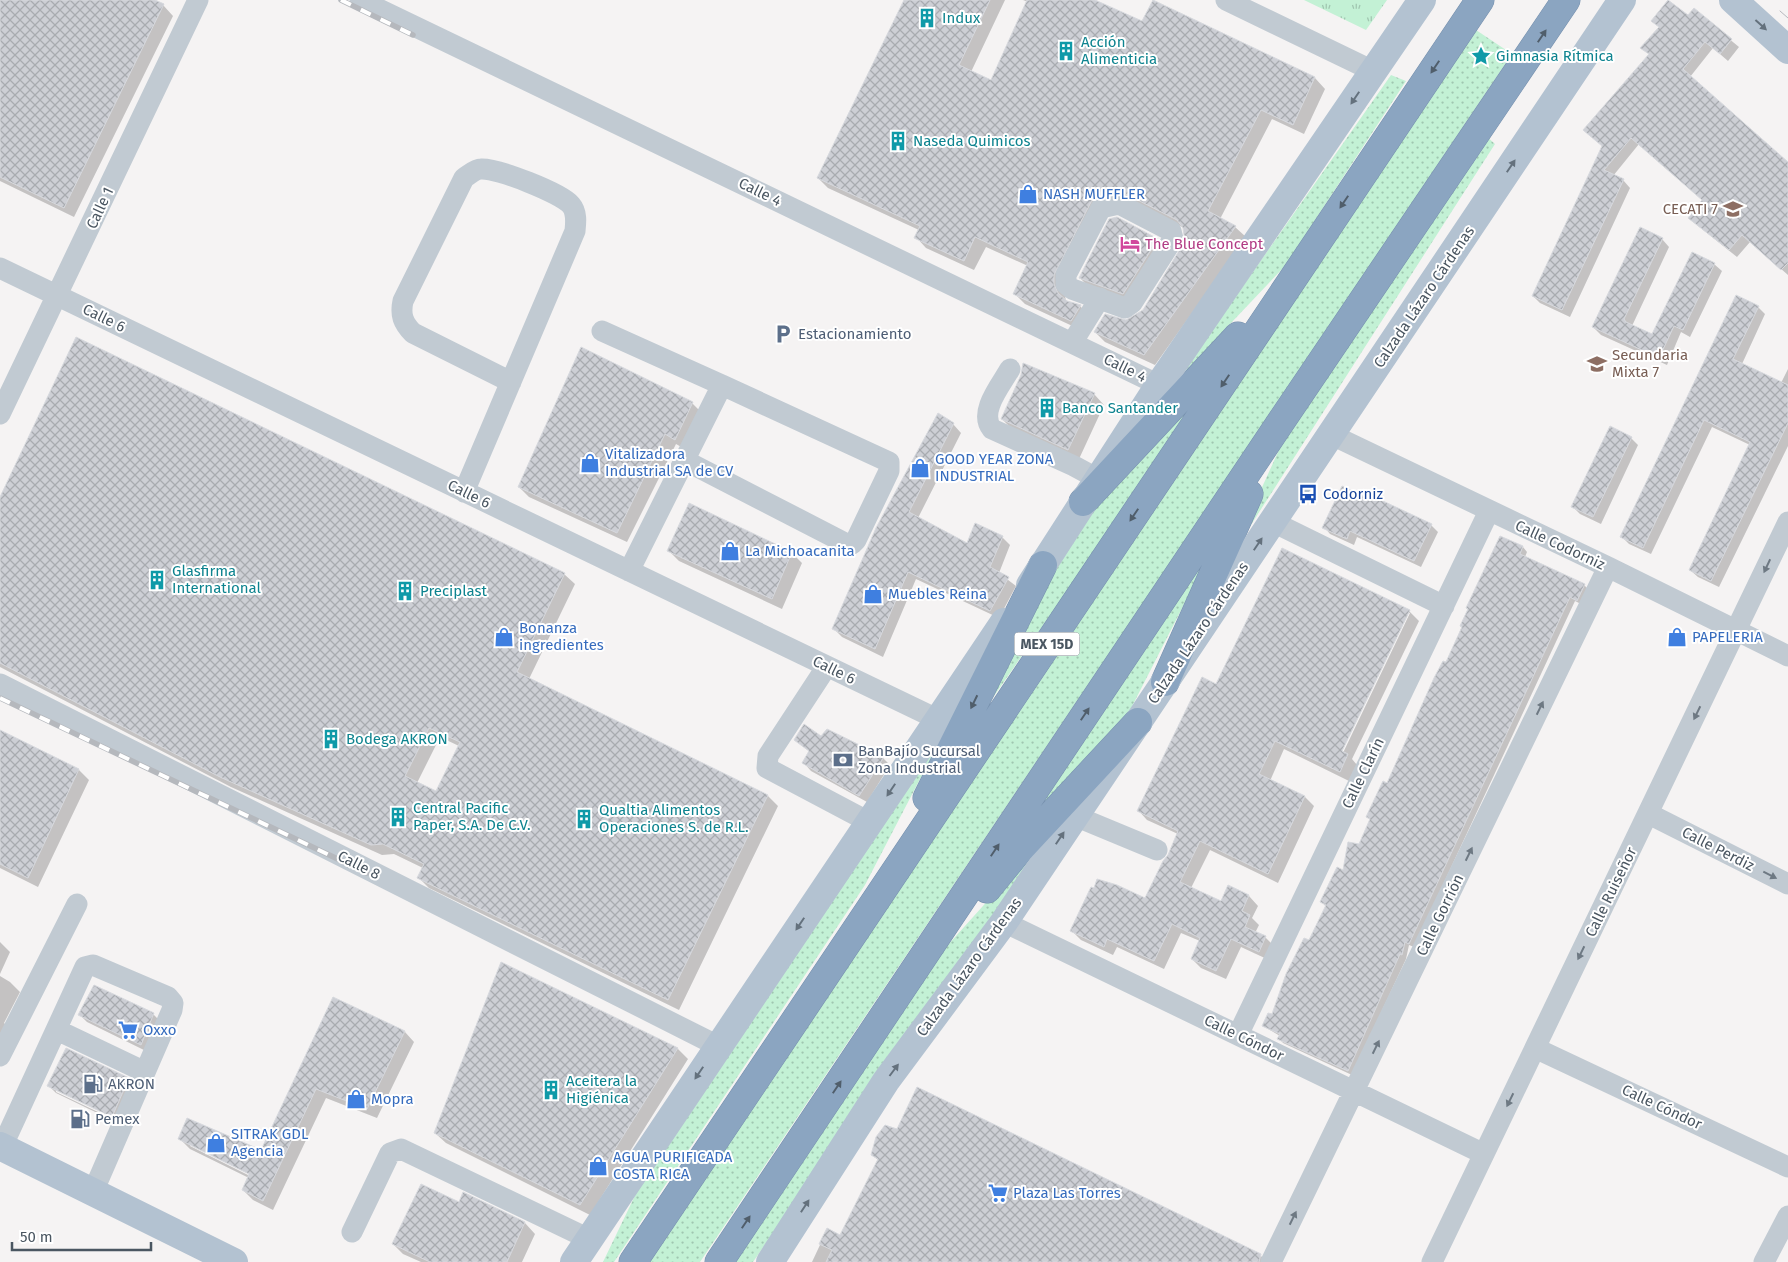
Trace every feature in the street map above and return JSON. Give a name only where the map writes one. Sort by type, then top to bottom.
[{"type":"highway","name":"MEX 15D","points":[[633,1262],[1480,0]]},
{"type":"highway","points":[[719,1262],[1280,423],[1566,0]]},
{"type":"highway","points":[[1091,491],[1296,274]]},
{"type":"highway","points":[[1165,682],[1280,423]]},
{"type":"highway","points":[[882,891],[1043,565]]},
{"type":"highway","points":[[901,991],[1020,850],[1138,722]]},
{"type":"main road","points":[[574,1262],[592,1250],[664,1126],[1043,565],[1159,385],[1422,0]]},
{"type":"main road","points":[[1599,35],[1609,0]]},
{"type":"main road","name":"Calzada Lázaro Cárdenas","points":[[770,1262],[886,1081],[1004,922],[1622,0]]},
{"type":"main road","points":[[1733,0],[1788,50]]},
{"type":"main road","points":[[1,1146],[234,1262]]},
{"type":"street","name":"Calle 1","points":[[0,414],[198,0]]},
{"type":"street","name":"Calle 4","points":[[360,0],[1159,385]]},
{"type":"street","points":[[1226,0],[1373,71]]},
{"type":"street","points":[[464,492],[511,382],[575,231],[576,216],[572,205],[560,196],[491,170],[479,169],[464,178],[403,301],[401,313],[405,325],[413,333],[511,382]]},
{"type":"street","points":[[1119,204],[1171,231],[1173,239],[1132,303],[1125,308],[1100,298],[1072,289],[1066,284],[1066,276],[1101,208],[1119,204]]},
{"type":"street","name":"Calle 6","points":[[0,268],[939,720]]},
{"type":"street","points":[[1072,343],[1100,298]]},
{"type":"street","points":[[602,330],[889,462],[889,471],[856,540],[852,544],[845,543],[684,460]]},
{"type":"street","points":[[1010,369],[986,414],[988,425],[992,429],[1074,466],[1091,491]]},
{"type":"street","points":[[629,571],[722,385]]},
{"type":"street","name":"Calle Codorniz","points":[[1332,435],[1608,567],[1788,656]]},
{"type":"street","name":"Calle Clarín","points":[[1238,1035],[1489,511]]},
{"type":"street","points":[[1273,522],[1444,606]]},
{"type":"street","name":"Calle Ruiseñor","points":[[1432,1262],[1788,522]]},
{"type":"street","name":"Calle Gorrión","points":[[1271,1262],[1608,567]]},
{"type":"street","points":[[827,666],[768,756],[767,768],[774,774],[869,822]]},
{"type":"street","name":"Calle 8","points":[[0,684],[718,1046]]},
{"type":"street","name":"Calle Perdiz","points":[[1648,814],[1788,884]]},
{"type":"street","points":[[1075,816],[1157,850]]},
{"type":"street","points":[[0,1056],[77,904]]},
{"type":"street","name":"Calle Cóndor","points":[[1004,922],[1484,1154]]},
{"type":"street","points":[[1,1146],[57,1030],[82,971],[89,965],[168,998],[174,1007],[92,1192]]},
{"type":"street","points":[[57,1030],[145,1072]]},
{"type":"street","name":"Calle Cóndor","points":[[1536,1048],[1788,1167]]},
{"type":"street","points":[[352,1232],[390,1153],[401,1149],[592,1250]]},
{"type":"street","points":[[1764,1262],[1788,1216]]},
{"type":"green space","points":[[1304,0],[1387,0],[1366,30]]},
{"type":"green space","points":[[1476,30],[1512,54],[700,1262],[648,1262]]},
{"type":"green space","points":[[1391,75],[1406,81],[1285,266],[1177,380]]},
{"type":"green space","points":[[1485,135],[1495,144],[1231,556],[1287,432]]},
{"type":"green space","points":[[1215,378],[953,755],[1086,513]]},
{"type":"green space","points":[[1226,522],[1121,728],[986,875]]},
{"type":"green space","points":[[948,725],[865,885],[614,1262],[603,1262],[657,1150]]},
{"type":"green space","points":[[1054,827],[753,1262],[729,1262],[911,986]]},
{"type":"building","points":[[0,0],[155,0],[164,4],[64,208],[0,177]]},
{"type":"building","points":[[904,0],[990,0],[959,65],[991,80],[1027,0],[1095,0],[1142,21],[1153,0],[1315,77],[1293,125],[1261,110],[1208,211],[1236,226],[1144,355],[1094,332],[1105,314],[1126,320],[1143,310],[1185,241],[1183,228],[1177,220],[1124,193],[1116,192],[1093,198],[1054,275],[1054,284],[1058,293],[1067,301],[1081,305],[1071,321],[1013,294],[1028,262],[975,237],[964,261],[914,238],[920,226],[817,178]]},
{"type":"building","name":"CECATI 7","points":[[1668,0],[1688,15],[1694,8],[1732,39],[1720,54],[1705,42],[1683,69],[1788,162],[1788,263],[1781,270],[1742,235],[1729,250],[1688,218],[1702,200],[1631,138],[1604,170],[1624,179],[1562,310],[1532,296],[1602,146],[1583,130],[1649,54],[1640,48],[1659,27],[1651,21]]},
{"type":"building","points":[[1117,217],[1158,239],[1123,294],[1079,278],[1109,219]]},
{"type":"building","points":[[1640,227],[1663,238],[1624,319],[1626,322],[1652,334],[1692,252],[1715,263],[1683,330],[1674,326],[1659,358],[1592,327]]},
{"type":"building","points":[[1736,295],[1759,306],[1733,359],[1788,385],[1788,423],[1711,581],[1689,570],[1750,442],[1704,420],[1643,548],[1620,537]]},
{"type":"building","points":[[76,337],[565,573],[517,672],[768,795],[668,1000],[417,878],[424,864],[383,844],[371,845],[220,777],[0,663],[0,497]],"holes":[[[429,728],[460,742],[436,791],[405,776]]]},
{"type":"building","name":"Vitalizadora Industrial SA de CV","points":[[581,347],[693,402],[675,440],[665,434],[617,533],[518,487]]},
{"type":"building","name":"Banco Santander","points":[[1023,363],[1095,393],[1068,450],[1001,419],[1021,375]]},
{"type":"building","points":[[938,413],[954,423],[909,512],[967,543],[975,523],[1003,536],[990,567],[1009,577],[990,611],[908,572],[875,649],[832,629],[876,528]]},
{"type":"building","points":[[1610,426],[1632,437],[1593,517],[1571,507]]},
{"type":"building","points":[[1342,486],[1366,497],[1368,494],[1432,524],[1414,561],[1350,531],[1347,539],[1322,528]]},
{"type":"building","name":"La Michoacanita","points":[[689,503],[792,552],[772,599],[667,551]]},
{"type":"building","points":[[1500,536],[1523,546],[1520,554],[1585,584],[1577,601],[1570,597],[1409,944],[1405,942],[1402,955],[1400,954],[1348,1071],[1277,1039],[1280,1034],[1262,1026],[1268,1013],[1272,1014],[1286,974],[1304,938],[1309,940],[1326,905],[1320,902],[1337,867],[1343,870],[1348,842],[1359,844],[1370,819],[1366,817],[1383,781],[1387,783],[1434,678],[1443,661],[1446,662],[1462,627],[1460,626],[1468,609],[1466,608]]},
{"type":"building","points":[[1282,548],[1410,610],[1342,751],[1348,754],[1340,772],[1275,741],[1259,774],[1305,796],[1268,874],[1200,841],[1180,882],[1221,901],[1228,885],[1249,895],[1242,911],[1250,915],[1245,927],[1266,936],[1259,952],[1231,939],[1216,971],[1191,959],[1200,938],[1172,924],[1154,961],[1107,939],[1104,947],[1070,931],[1091,887],[1094,888],[1097,879],[1117,885],[1145,898],[1163,861],[1168,855],[1178,831],[1137,811],[1202,677],[1216,684]]},
{"type":"building","name":"BanBajío Sucursal Zona Industrial","points":[[804,724],[821,736],[827,729],[884,757],[859,796],[802,763],[809,751],[794,740]]},
{"type":"building","points":[[0,730],[79,769],[28,878],[0,864]]},
{"type":"building","name":"Aceitera la Higiénica","points":[[501,962],[678,1048],[580,1205],[434,1133]]},
{"type":"building","name":"Oxxo","points":[[94,985],[154,1013],[141,1045],[78,1015]]},
{"type":"building","name":"Mopra","points":[[333,997],[405,1031],[367,1109],[316,1089],[263,1201],[242,1190],[249,1174],[178,1139],[187,1118],[261,1150]]},
{"type":"building","name":"AKRON","points":[[66,1048],[129,1078],[112,1117],[47,1086]]},
{"type":"building","name":"Plaza Las Torres","points":[[917,1087],[1261,1254],[1259,1262],[826,1262],[832,1250],[819,1244],[827,1228],[840,1235],[878,1159],[871,1155],[876,1137],[885,1125],[897,1129]]},
{"type":"building","points":[[421,1184],[459,1202],[463,1192],[525,1222],[507,1262],[430,1262],[392,1244]]},
{"type":"tram line","points":[[1780,11],[1788,18]]},
{"type":"railway","points":[[341,0],[413,35]]},
{"type":"railway","points":[[0,698],[367,873]]},
{"type":"place","name":"Indux","points":[[927,18]]},
{"type":"place","name":"Acción Alimenticia","points":[[1066,51]]},
{"type":"place","name":"Gimnasia Rítmica","points":[[1481,56]]},
{"type":"place","name":"Naseda Quimicos","points":[[898,141]]},
{"type":"place","name":"NASH MUFFLER","points":[[1028,194]]},
{"type":"place","name":"CECATI 7","points":[[1733,209]]},
{"type":"place","name":"The Blue Concept","points":[[1130,244]]},
{"type":"place","name":"Estacionamiento","points":[[783,334]]},
{"type":"place","name":"Secundaria Mixta 7","points":[[1597,364]]},
{"type":"place","name":"Banco Santander","points":[[1047,408]]},
{"type":"place","name":"Vitalizadora Industrial SA de CV","points":[[590,463]]},
{"type":"place","name":"GOOD YEAR ZONA INDUSTRIAL","points":[[920,468]]},
{"type":"place","name":"Codorniz","points":[[1308,494]]},
{"type":"place","name":"La Michoacanita","points":[[730,551]]},
{"type":"place","name":"Glasfirma International","points":[[157,580]]},
{"type":"place","name":"Preciplast","points":[[405,591]]},
{"type":"place","name":"Muebles Reina","points":[[873,594]]},
{"type":"place","name":"Bonanza ingredientes","points":[[504,637]]},
{"type":"place","name":"PAPELERIA","points":[[1677,637]]},
{"type":"place","name":"Bodega AKRON","points":[[331,739]]},
{"type":"place","name":"BanBajío Sucursal Zona Industrial","points":[[843,760]]},
{"type":"place","name":"Central Pacific Paper, S.A. De C.V.","points":[[398,817]]},
{"type":"place","name":"Qualtia Alimentos Operaciones S. de R.L.","points":[[584,819]]},
{"type":"place","name":"Oxxo","points":[[128,1030]]},
{"type":"place","name":"AKRON","points":[[93,1084]]},
{"type":"place","name":"Aceitera la Higiénica","points":[[551,1090]]},
{"type":"place","name":"Mopra","points":[[356,1099]]},
{"type":"place","name":"Pemex","points":[[80,1119]]},
{"type":"place","name":"SITRAK GDL Agencia","points":[[216,1143]]},
{"type":"place","name":"AGUA PURIFICADA COSTA RICA","points":[[598,1166]]},
{"type":"place","name":"Plaza Las Torres","points":[[998,1193]]}]
